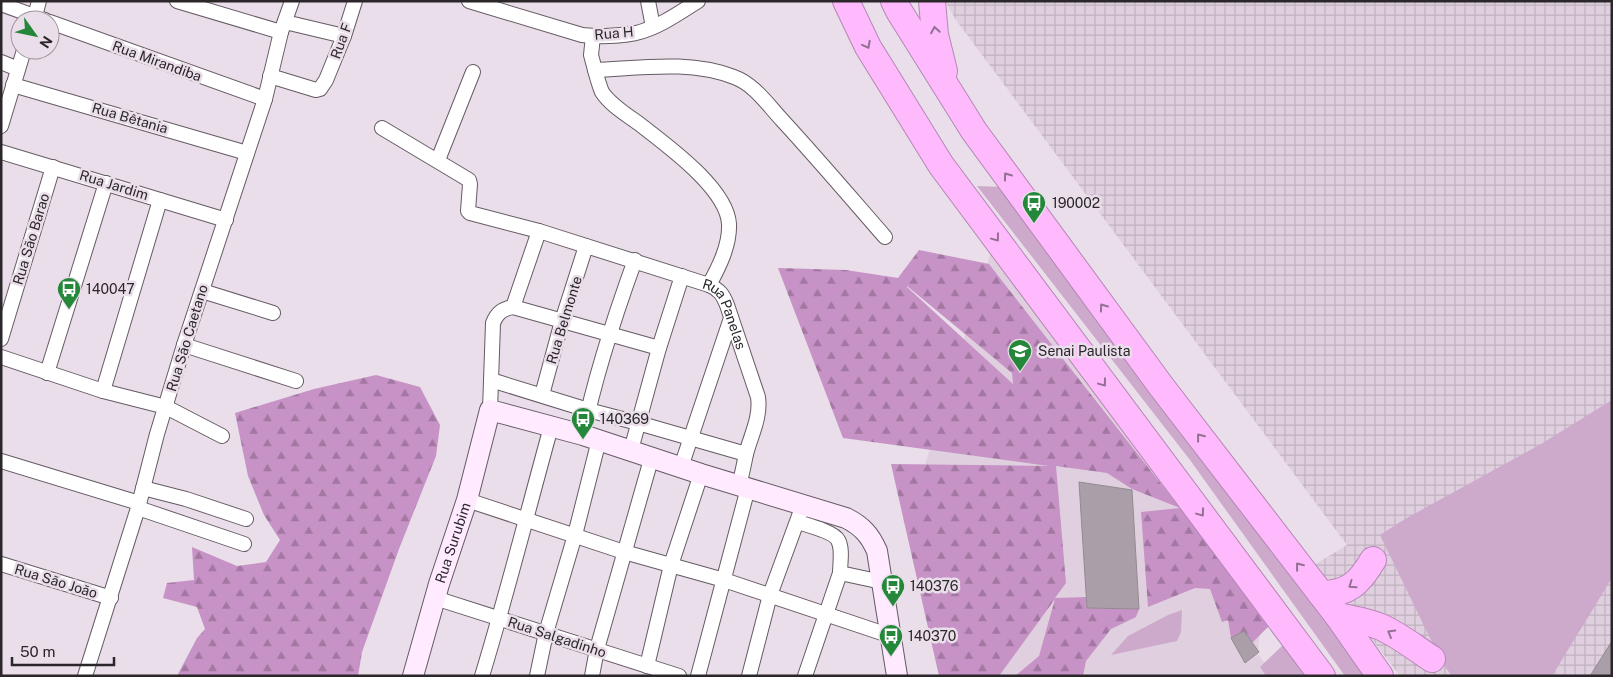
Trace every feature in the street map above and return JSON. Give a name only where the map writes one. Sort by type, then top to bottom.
[{"type":"highway","points":[[846,1],[868,47],[941,165],[1322,676]]},
{"type":"highway","points":[[894,1],[974,131],[1161,386],[1338,616],[1380,676]]},
{"type":"highway","points":[[932,1],[935,35],[950,93]]},
{"type":"highway","points":[[1321,594],[1341,592],[1355,585],[1373,560]]},
{"type":"highway","points":[[1338,616],[1367,622],[1382,628],[1432,659]]},
{"type":"street","points":[[177,1],[283,27],[344,36]]},
{"type":"street","name":"Rua São Caetano","points":[[85,676],[139,505],[184,346],[265,99],[283,27],[292,1]]},
{"type":"street","name":"Rua F","points":[[270,76],[316,90],[320,89],[326,80],[344,36],[355,1]]},
{"type":"street","points":[[469,1],[588,36],[591,55],[603,93],[610,101],[656,136],[698,173],[722,202],[728,215],[729,231],[722,260],[709,285]]},
{"type":"street","points":[[648,1],[653,27]]},
{"type":"street","name":"Rua H","points":[[588,36],[636,33],[653,27],[698,1]]},
{"type":"street","points":[[1,4],[16,10]]},
{"type":"street","name":"Rua Mirandiba","points":[[60,26],[265,99]]},
{"type":"street","points":[[2,119],[21,60]]},
{"type":"street","points":[[1,62],[18,69]]},
{"type":"street","points":[[595,70],[669,67],[696,68],[742,80],[801,141],[885,237]]},
{"type":"street","points":[[382,128],[438,160],[474,72]]},
{"type":"street","name":"Rua Bêtania","points":[[13,85],[247,152]]},
{"type":"street","name":"Rua Jardim","points":[[1,152],[226,220]]},
{"type":"street","name":"Rua Panelas","points":[[438,160],[469,180],[468,211],[470,213],[539,231],[635,260],[709,285],[716,288],[723,295],[758,397],[759,412],[746,454],[744,486],[724,580],[698,676]]},
{"type":"street","name":"Rua São Barao","points":[[1,339],[53,167]]},
{"type":"street","points":[[47,373],[106,183]]},
{"type":"street","points":[[103,391],[160,200]]},
{"type":"street","points":[[513,307],[539,231]]},
{"type":"street","name":"Rua Belmonte","points":[[542,395],[562,321],[586,246]]},
{"type":"street","points":[[537,676],[546,633],[575,534],[591,438],[588,410],[609,334],[635,260]]},
{"type":"street","points":[[631,450],[659,348],[682,276]]},
{"type":"street","points":[[202,291],[273,313]]},
{"type":"street","points":[[659,348],[513,307],[502,310],[496,314],[493,323],[490,410],[652,456],[702,474],[744,486],[800,514],[836,538],[839,541],[840,548],[840,573],[805,676]]},
{"type":"street","points":[[681,467],[731,318]]},
{"type":"street","points":[[184,346],[296,381]]},
{"type":"street","points":[[1,357],[103,391],[166,408],[222,436]]},
{"type":"street","points":[[491,380],[588,410],[638,422],[746,454]]},
{"type":"street","name":"Rua Surubim","points":[[413,676],[435,598],[467,500],[490,410]]},
{"type":"street","points":[[482,676],[500,618],[551,427]]},
{"type":"street","points":[[592,676],[596,649],[652,456]]},
{"type":"street","points":[[1,461],[139,505],[244,544]]},
{"type":"street","points":[[654,670],[671,565],[702,474]]},
{"type":"street","points":[[143,488],[186,499],[246,519]]},
{"type":"street","points":[[467,500],[575,534],[624,552],[724,580],[891,636]]},
{"type":"street","points":[[800,514],[846,518],[857,523],[871,538],[877,551],[897,676]]},
{"type":"street","points":[[749,676],[770,596],[800,514]]},
{"type":"street","name":"Rua São João","points":[[1,564],[111,598]]},
{"type":"street","points":[[840,573],[882,582]]},
{"type":"street","name":"Rua Salgadinho","points":[[435,598],[596,649],[654,670],[679,676]]},
{"type":"shaded area","points":[[945,1],[1612,1],[1612,676],[1400,676],[1314,565],[1347,545],[956,20]]},
{"type":"shaded area","points":[[977,186],[1004,187],[1366,676],[1345,676],[1190,460]]},
{"type":"shaded area","name":"Senai Paulista","points":[[992,248],[1270,616],[1260,625],[1258,654],[1274,676],[943,676],[915,497]]},
{"type":"shaded area","points":[[1612,400],[1612,578],[1552,676],[1452,676],[1442,663],[1380,535],[1405,519],[1541,444]]},
{"type":"shaded area","points":[[1182,610],[1181,632],[1177,641],[1111,655],[1128,636],[1168,615]]},
{"type":"shaded area","points":[[1283,645],[1306,676],[1266,676],[1260,667]]},
{"type":"green space","points":[[919,250],[989,264],[1180,508],[1132,489],[1107,473],[1056,466],[1066,583],[1055,598],[1086,597],[1087,608],[1139,609],[1136,617],[1111,629],[1086,661],[1083,676],[1015,676],[1039,656],[1055,599],[999,676],[939,676],[891,464],[1049,466],[843,438],[778,268],[846,270],[898,278]],"holes":[[[907,286],[1012,373],[1013,384]]]},
{"type":"green space","points":[[376,375],[420,387],[440,425],[436,456],[399,549],[362,652],[358,676],[177,676],[197,638],[205,629],[197,607],[163,598],[167,583],[194,580],[192,547],[237,566],[266,562],[280,540],[264,515],[248,476],[235,413],[314,389]]},
{"type":"green space","points":[[1180,508],[1270,625],[1252,643],[1244,631],[1231,638],[1228,620],[1222,622],[1210,589],[1195,588],[1148,607],[1141,512]]},
{"type":"building","points":[[1079,482],[1132,490],[1139,609],[1087,608]]},
{"type":"building","points":[[1244,631],[1259,652],[1245,663],[1231,638]]},
{"type":"building","points":[[1612,641],[1612,676],[1590,676]]},
{"type":"place","name":"190002","points":[[1034,224]]},
{"type":"place","name":"140047","points":[[69,310]]},
{"type":"place","name":"Senai Paulista","points":[[1020,372]]},
{"type":"place","name":"140369","points":[[583,440]]},
{"type":"place","name":"140376","points":[[893,607]]},
{"type":"place","name":"140370","points":[[891,657]]}]
